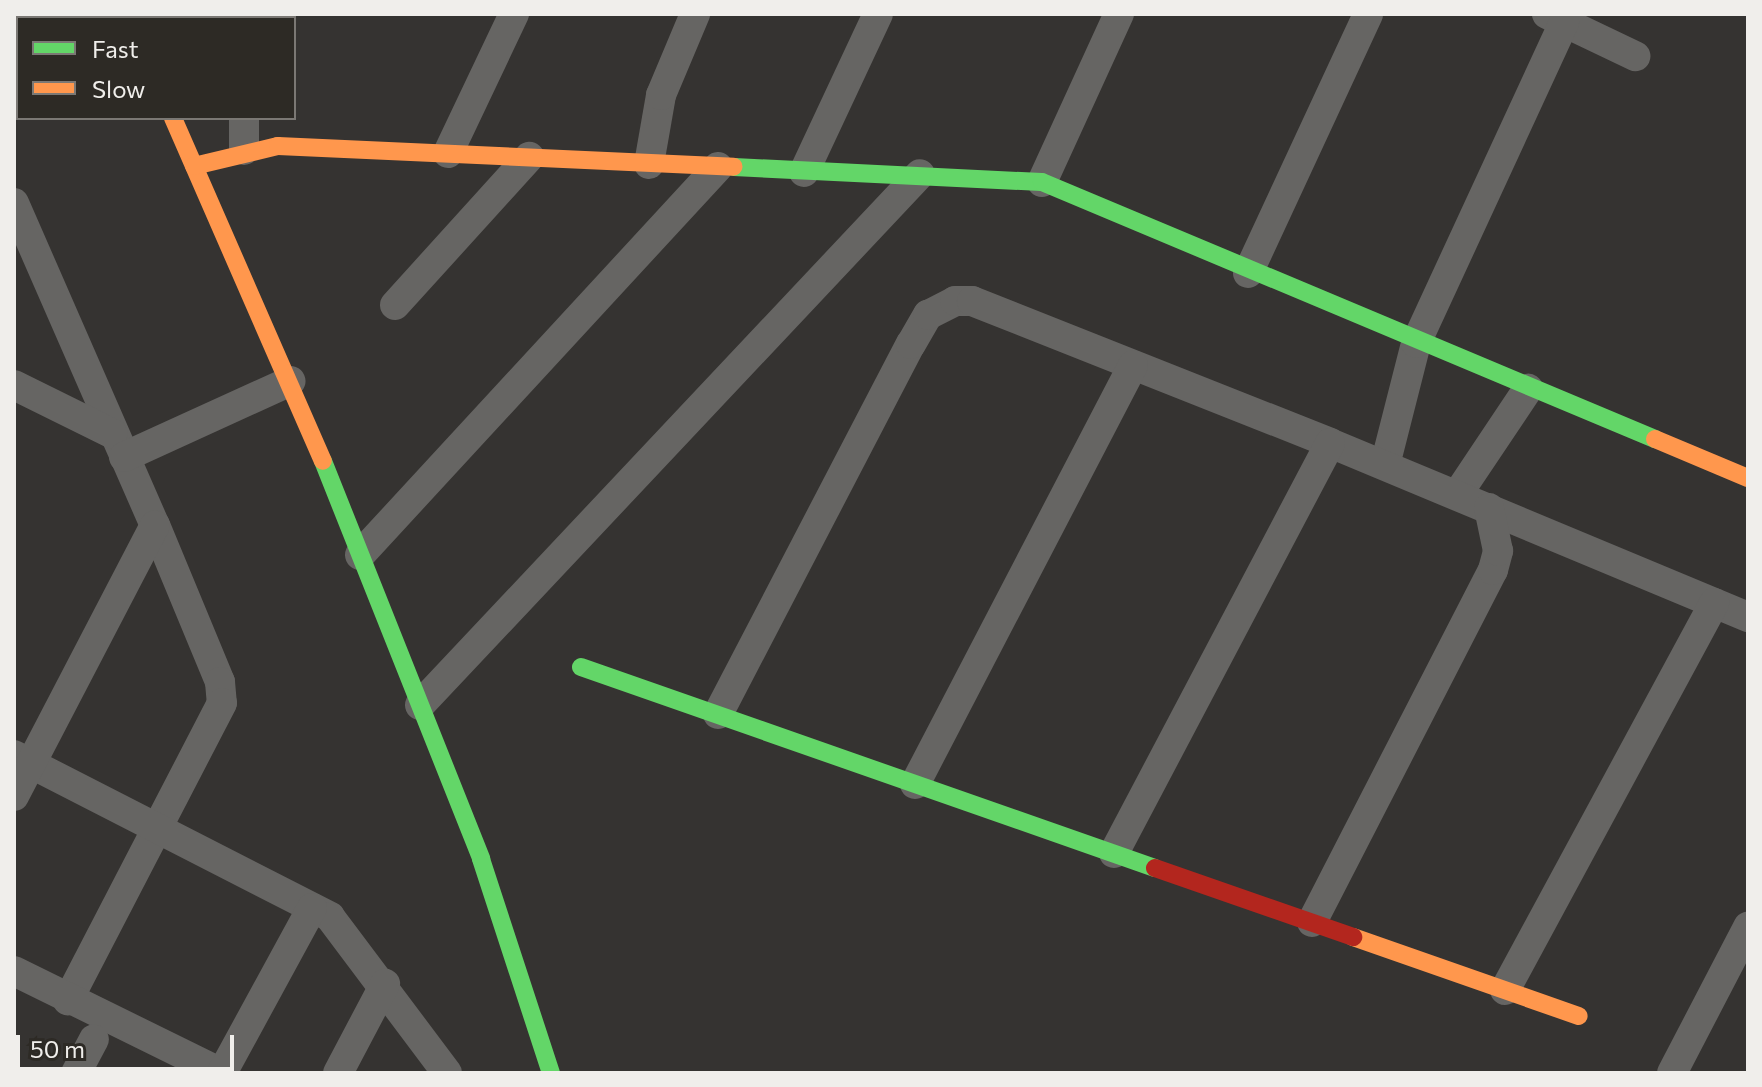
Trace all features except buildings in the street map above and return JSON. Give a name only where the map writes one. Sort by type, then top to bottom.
[{"type":"street","points":[[448,153],[514,14]]},
{"type":"street","points":[[649,164],[661,95],[695,14]]},
{"type":"street","points":[[804,172],[878,14]]},
{"type":"street","points":[[1042,182],[1119,14]]},
{"type":"street","points":[[1248,273],[1368,14]]},
{"type":"street","points":[[1385,465],[1416,343],[1556,18],[1635,56]]},
{"type":"street","points":[[174,120],[291,381],[420,705],[551,1073]]},
{"type":"street","points":[[244,120],[244,150]]},
{"type":"street","points":[[194,166],[244,150],[448,153],[1042,182],[1248,273],[1748,478]]},
{"type":"street","points":[[395,305],[529,157]]},
{"type":"street","points":[[360,555],[718,167]]},
{"type":"street","points":[[420,705],[920,174]]},
{"type":"street","points":[[14,203],[155,525],[220,682],[222,703],[68,1000]]},
{"type":"street","points":[[718,714],[928,315],[972,301],[1385,465],[1748,617]]},
{"type":"street","points":[[915,784],[1133,365]]},
{"type":"street","points":[[119,446],[291,381]]},
{"type":"street","points":[[14,385],[119,446]]},
{"type":"street","points":[[1457,495],[1528,389]]},
{"type":"street","points":[[1114,853],[1330,443]]},
{"type":"street","points":[[1312,922],[1493,570],[1498,551],[1489,508]]},
{"type":"street","points":[[14,796],[22,759],[155,525]]},
{"type":"street","points":[[1505,990],[1714,603]]},
{"type":"street","points":[[581,667],[1579,1016]]},
{"type":"street","points":[[22,759],[312,908],[344,929],[447,1073]]},
{"type":"street","points":[[14,971],[221,1073],[312,908]]},
{"type":"street","points":[[1684,1069],[1748,927]]},
{"type":"street","points":[[338,1073],[385,984]]},
{"type":"street","points":[[76,1073],[94,1039]]},
{"type":"traffic: fast","points":[[734,167],[1042,182],[1655,439]]},
{"type":"traffic: fast","points":[[323,461],[481,859],[551,1073]]},
{"type":"traffic: fast","points":[[581,667],[1155,868]]},
{"type":"traffic: slow","points":[[174,120],[323,461]]},
{"type":"traffic: slow","points":[[194,166],[278,146],[734,167]]},
{"type":"traffic: slow","points":[[1655,439],[1748,478]]},
{"type":"traffic: slow","points":[[1353,937],[1579,1016]]},
{"type":"traffic: jam","points":[[1155,868],[1353,937]]}]
